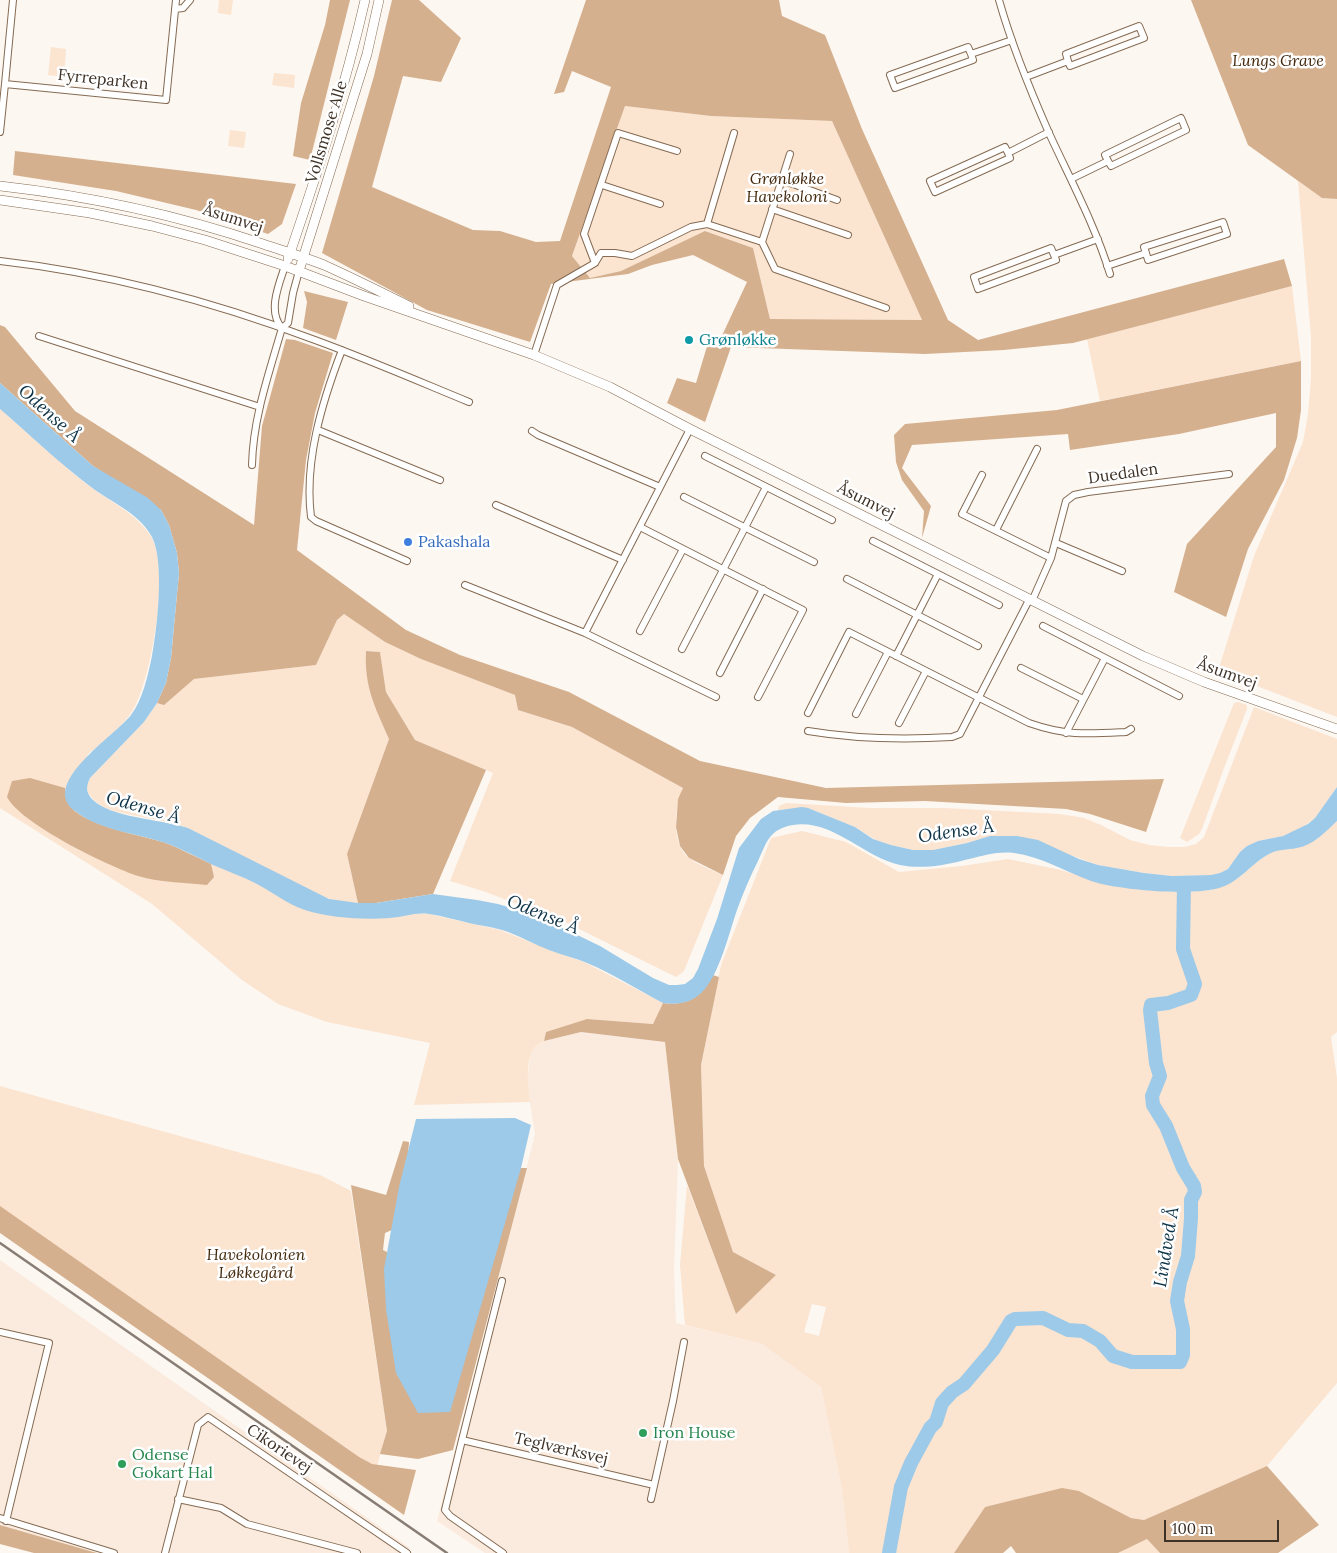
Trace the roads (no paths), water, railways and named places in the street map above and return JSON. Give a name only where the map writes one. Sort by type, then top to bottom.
[{"type":"street","points":[[0,132],[13,0]]},
{"type":"street","name":"Fyrreparken","points":[[5,84],[166,100],[176,0]]},
{"type":"street","points":[[175,9],[183,8],[190,0]]},
{"type":"street","name":"Vollsmose Alle","points":[[285,266],[305,210],[354,50],[365,0]]},
{"type":"street","name":"Vollsmose Alle","points":[[299,271],[367,54],[379,0]]},
{"type":"street","points":[[1000,0],[1026,77],[1098,239],[1110,274]]},
{"type":"street","points":[[1139,26],[1144,38],[1070,66],[1068,61],[1066,54],[1139,26]]},
{"type":"street","points":[[971,54],[1012,40]]},
{"type":"street","points":[[968,47],[971,54],[973,60],[895,88],[890,75],[968,47]]},
{"type":"street","points":[[1026,77],[1068,61]]},
{"type":"street","points":[[1181,118],[1186,130],[1111,166],[1108,161],[1105,155],[1181,118]]},
{"type":"street","points":[[1008,153],[1049,132]]},
{"type":"street","points":[[595,263],[584,234],[618,133],[677,151]]},
{"type":"street","points":[[707,224],[734,133]]},
{"type":"street","points":[[1005,147],[1008,153],[1010,158],[935,192],[930,182],[1005,147]]},
{"type":"street","points":[[790,154],[762,242],[774,269],[886,308]]},
{"type":"street","points":[[1071,179],[1108,161]]},
{"type":"street","points":[[782,180],[838,200]]},
{"type":"street","points":[[602,185],[660,204]]},
{"type":"street","name":"Åsumvej","points":[[0,186],[93,199],[155,212],[213,228],[322,264],[443,323]]},
{"type":"street","name":"Åsumvej","points":[[0,200],[90,213],[152,226],[205,240],[285,266],[534,355],[610,387],[690,429],[1166,667],[1337,729]]},
{"type":"street","points":[[772,209],[848,235]]},
{"type":"street","points":[[1223,222],[1227,234],[1148,260],[1146,253],[1144,247],[1223,222]]},
{"type":"street","points":[[534,355],[557,285],[595,263],[601,253],[632,256],[691,227],[707,224],[762,242]]},
{"type":"street","points":[[1054,255],[1098,239]]},
{"type":"street","points":[[1051,248],[1054,255],[1056,260],[978,289],[974,277],[1051,248]]},
{"type":"street","points":[[1107,266],[1146,253]]},
{"type":"street","points":[[0,261],[107,278],[166,292],[282,328],[342,350],[469,402]]},
{"type":"street","points":[[282,328],[276,322],[276,300],[285,266]]},
{"type":"street","points":[[252,465],[253,446],[260,407],[282,328],[288,323],[299,271]]},
{"type":"street","points":[[39,336],[260,407]]},
{"type":"street","points":[[342,350],[327,393],[318,430],[311,473],[311,517],[316,521],[407,561]]},
{"type":"street","points":[[585,633],[690,429]]},
{"type":"street","points":[[318,430],[440,480]]},
{"type":"street","points":[[532,431],[660,487]]},
{"type":"street","points":[[996,530],[1037,449]]},
{"type":"street","name":"Åsumvej","points":[[705,456],[832,520]]},
{"type":"street","name":"Duedalen","points":[[1031,600],[1051,558],[1064,506],[1069,497],[1074,494],[1229,474]]},
{"type":"street","points":[[982,475],[962,514],[1051,558]]},
{"type":"street","points":[[682,649],[766,487]]},
{"type":"street","points":[[684,497],[814,562]]},
{"type":"street","points":[[496,505],[622,560]]},
{"type":"street","points":[[640,527],[803,610],[758,697]]},
{"type":"street","name":"Åsumvej","points":[[873,541],[999,605]]},
{"type":"street","points":[[1056,543],[1122,571]]},
{"type":"street","points":[[640,631],[683,549]]},
{"type":"street","points":[[896,656],[938,574]]},
{"type":"street","points":[[847,579],[978,646]]},
{"type":"street","points":[[465,585],[585,633],[716,697]]},
{"type":"street","points":[[720,673],[763,589]]},
{"type":"street","points":[[808,731],[832,735],[895,739],[952,737],[961,733],[1031,600]]},
{"type":"street","points":[[1043,626],[1179,696]]},
{"type":"street","points":[[808,713],[849,632],[1029,723],[1049,730],[1066,733],[1126,732],[1131,728]]},
{"type":"street","points":[[856,714],[888,652]]},
{"type":"street","points":[[1066,733],[1105,658]]},
{"type":"street","points":[[1021,668],[1083,699]]},
{"type":"street","points":[[899,723],[926,671]]},
{"type":"street","points":[[502,1282],[445,1510],[450,1516],[503,1553]]},
{"type":"street","points":[[0,1332],[49,1343],[3,1519],[114,1553]]},
{"type":"street","points":[[651,1499],[684,1342]]},
{"type":"street","name":"Cikorievej","points":[[165,1553],[198,1425],[208,1417],[407,1553]]},
{"type":"street","name":"Teglværksvej","points":[[462,1440],[654,1485]]},
{"type":"street","points":[[178,1499],[221,1508],[247,1524],[357,1553]]},
{"type":"water","points":[[0,383],[93,466],[148,498],[161,510],[169,525],[177,553],[179,573],[171,658],[166,683],[157,703],[144,722],[90,778],[87,787],[88,793],[94,801],[118,813],[188,828],[329,899],[358,903],[376,903],[433,894],[498,904],[531,914],[565,929],[600,946],[653,978],[669,985],[677,985],[685,984],[693,978],[698,969],[717,919],[739,848],[761,819],[773,811],[802,807],[808,808],[855,827],[873,839],[913,850],[933,850],[990,836],[1017,836],[1038,840],[1079,859],[1098,865],[1172,876],[1211,875],[1228,869],[1240,852],[1247,846],[1258,841],[1283,836],[1308,824],[1315,818],[1337,787],[1337,821],[1319,838],[1309,844],[1275,851],[1228,884],[1210,890],[1194,892],[1156,891],[1103,884],[1091,881],[1033,857],[1014,853],[981,856],[954,863],[931,866],[915,867],[900,865],[873,855],[835,833],[821,828],[808,825],[785,827],[770,837],[764,848],[744,891],[719,963],[710,982],[695,998],[674,1004],[663,1003],[597,967],[498,929],[429,914],[369,919],[336,917],[305,910],[255,883],[177,847],[109,828],[86,818],[75,811],[66,800],[66,787],[73,774],[84,760],[131,715],[142,694],[152,656],[158,613],[159,579],[156,548],[152,537],[140,521],[79,478],[0,409]]},
{"type":"water","points":[[515,1118],[531,1125],[521,1168],[450,1412],[418,1413],[396,1373],[386,1309],[384,1269],[399,1187],[416,1119]]},
{"type":"waterway","name":"Lindved Å","points":[[889,1553],[901,1487],[911,1463],[930,1428],[936,1422],[942,1403],[952,1392],[964,1384],[993,1350],[1011,1321],[1015,1319],[1043,1318],[1068,1330],[1083,1331],[1100,1341],[1113,1356],[1132,1362],[1180,1362],[1183,1355],[1183,1329],[1177,1301],[1180,1282],[1188,1256],[1191,1200],[1195,1192],[1166,1126],[1153,1105],[1152,1096],[1160,1076],[1156,1063],[1150,1010],[1151,1005],[1168,1003],[1191,995],[1195,984],[1183,949],[1184,883]]},
{"type":"railway","points":[[0,1243],[447,1553]]},
{"type":"place","name":"Grønløkke","points":[[689,340]]},
{"type":"place","name":"Pakashala","points":[[408,542]]},
{"type":"place","name":"Iron House","points":[[643,1433]]},
{"type":"place","name":"Odense Gokart Hal","points":[[122,1464]]},
{"type":"park label","name":"Lungs Grave","points":[[1278,61]]},
{"type":"park label","name":"Grønløkke Havekoloni","points":[[787,188]]},
{"type":"park label","name":"Havekolonien Løkkegård","points":[[256,1264]]},
{"type":"water label","name":"Odense Å","points":[[49,414]]},
{"type":"water label","name":"Odense Å","points":[[143,808]]},
{"type":"water label","name":"Odense Å","points":[[956,832]]},
{"type":"water label","name":"Odense Å","points":[[543,915]]}]
